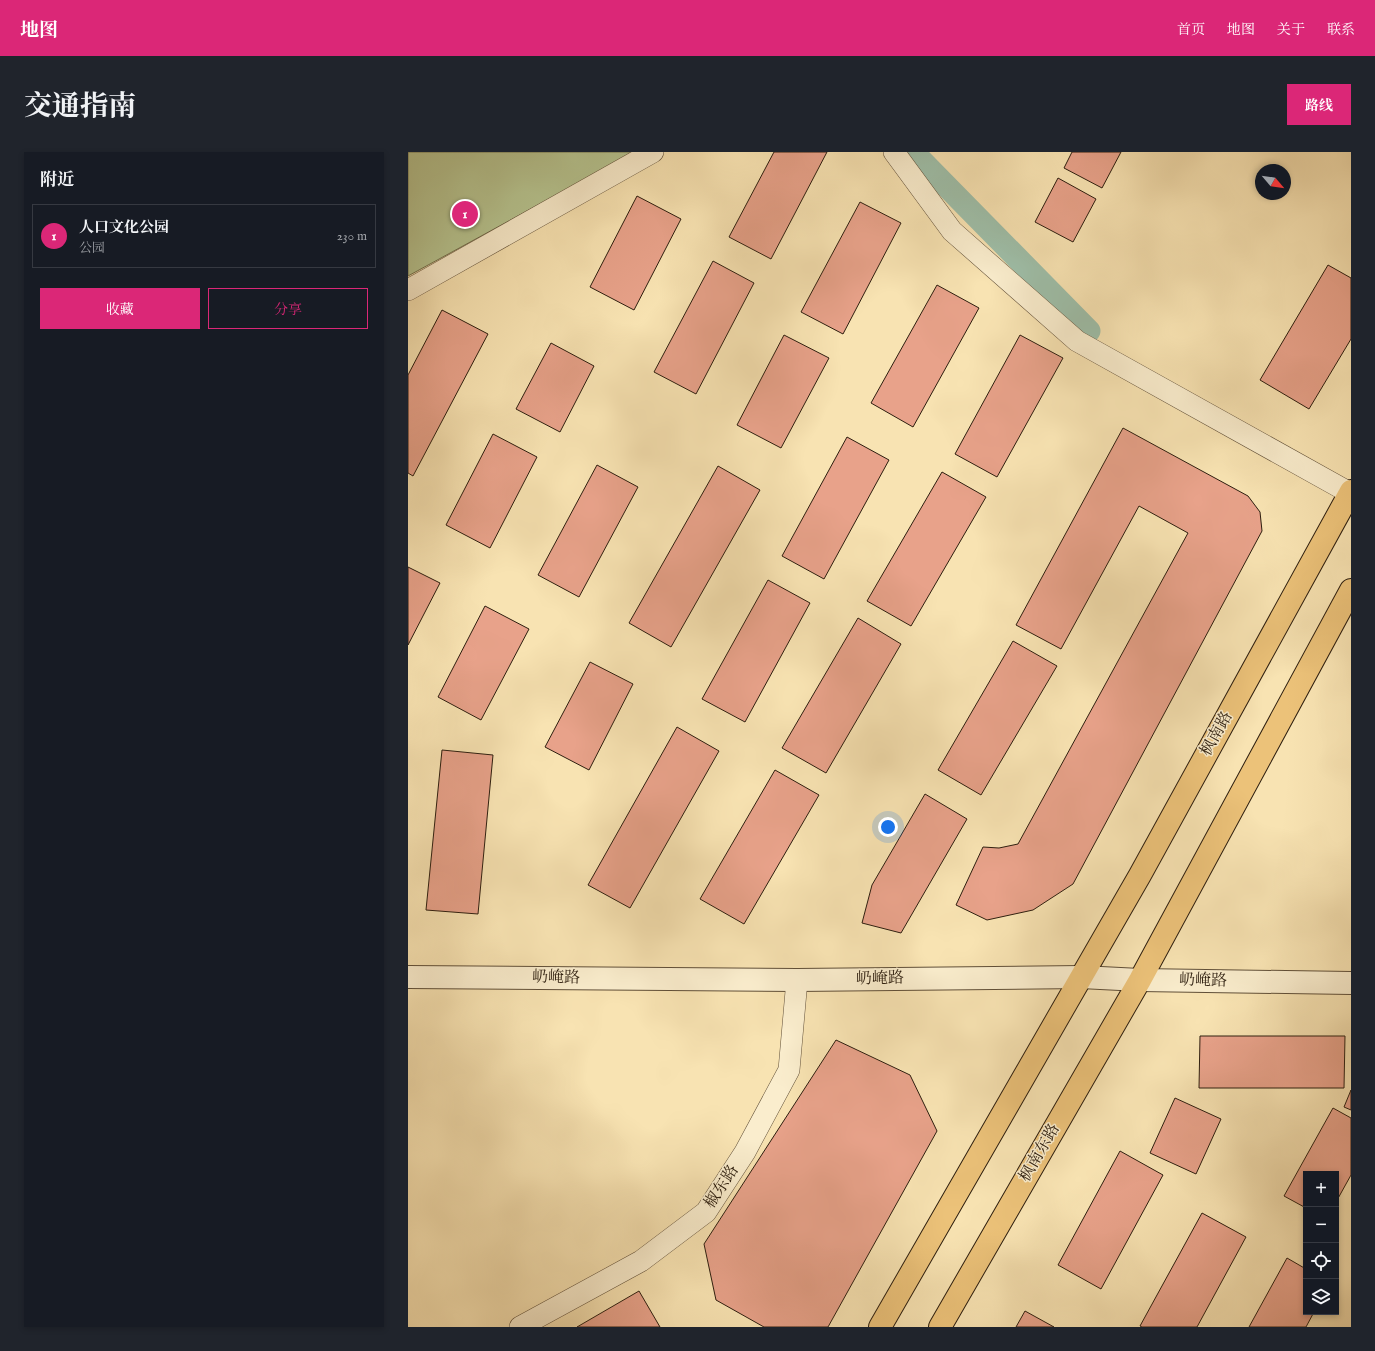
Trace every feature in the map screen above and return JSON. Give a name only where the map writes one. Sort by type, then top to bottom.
[{"type":"main road","name":"枫南路","points":[[880,1327],[1140,874],[1350,492]]},
{"type":"main road","points":[[1140,980],[1351,590]]},
{"type":"main road","name":"枫南东路","points":[[940,1327],[1140,980]]},
{"type":"street","points":[[408,290],[653,152]]},
{"type":"street","points":[[894,152],[952,232],[1076,341],[1350,492]]},
{"type":"street","name":"屷崦路","points":[[408,977],[797,980],[1081,977],[1140,980],[1351,983]]},
{"type":"street","name":"椒东路","points":[[520,1327],[642,1261],[706,1212],[745,1152],[790,1070],[797,980]]},
{"type":"green space","points":[[408,152],[635,152],[408,276]]},
{"type":"building","points":[[774,152],[827,152],[771,259],[729,237]]},
{"type":"building","points":[[1072,152],[1121,152],[1102,188],[1064,168]]},
{"type":"building","points":[[1058,178],[1096,199],[1073,242],[1035,222]]},
{"type":"building","points":[[637,196],[681,219],[634,310],[590,287]]},
{"type":"building","points":[[860,202],[901,223],[843,334],[801,312]]},
{"type":"building","points":[[713,261],[754,283],[696,394],[654,372]]},
{"type":"building","points":[[1328,265],[1351,278],[1351,339],[1309,409],[1260,380]]},
{"type":"building","points":[[937,285],[979,308],[913,427],[871,403]]},
{"type":"building","points":[[442,310],[488,334],[413,476],[408,473],[408,375]]},
{"type":"building","points":[[784,335],[829,358],[781,448],[737,425]]},
{"type":"building","points":[[1020,335],[1063,358],[997,477],[955,454]]},
{"type":"building","points":[[551,343],[594,366],[560,432],[516,409]]},
{"type":"building","points":[[1123,428],[1248,496],[1260,512],[1262,531],[1073,884],[1033,910],[987,920],[956,905],[983,847],[999,848],[1018,844],[1188,533],[1139,506],[1061,649],[1016,625]]},
{"type":"building","points":[[493,434],[537,457],[490,548],[446,525]]},
{"type":"building","points":[[847,437],[889,460],[824,579],[782,556]]},
{"type":"building","points":[[597,465],[638,487],[579,597],[538,575]]},
{"type":"building","points":[[718,466],[760,490],[671,647],[629,623]]},
{"type":"building","points":[[942,472],[986,497],[911,626],[867,601]]},
{"type":"building","points":[[408,567],[440,583],[408,645]]},
{"type":"building","points":[[768,580],[810,603],[745,722],[702,699]]},
{"type":"building","points":[[485,606],[529,629],[481,720],[438,697]]},
{"type":"building","points":[[858,618],[901,644],[826,773],[782,748]]},
{"type":"building","points":[[1013,641],[1057,666],[981,795],[938,770]]},
{"type":"building","points":[[590,662],[633,684],[589,770],[545,747]]},
{"type":"building","points":[[677,727],[719,751],[630,908],[588,885]]},
{"type":"building","points":[[442,750],[493,755],[478,914],[426,910]]},
{"type":"building","points":[[775,770],[819,795],[744,924],[700,899]]},
{"type":"building","points":[[925,794],[967,819],[901,933],[862,923],[872,885]]},
{"type":"building","points":[[1200,1036],[1345,1036],[1344,1088],[1199,1088]]},
{"type":"building","points":[[836,1040],[910,1075],[937,1131],[828,1327],[764,1327],[716,1300],[704,1244]]},
{"type":"building","points":[[1351,1090],[1351,1110],[1344,1107]]},
{"type":"building","points":[[1175,1098],[1221,1119],[1196,1174],[1150,1153]]},
{"type":"building","points":[[1333,1108],[1351,1118],[1351,1175],[1339,1197],[1339,1171],[1303,1171],[1303,1206],[1284,1196]]},
{"type":"building","points":[[1120,1151],[1163,1175],[1101,1289],[1058,1265]]},
{"type":"building","points":[[1202,1213],[1246,1237],[1197,1327],[1140,1326]]},
{"type":"building","points":[[1287,1258],[1303,1267],[1303,1315],[1312,1315],[1306,1327],[1249,1327]]},
{"type":"building","points":[[639,1291],[660,1327],[577,1327]]},
{"type":"building","points":[[1025,1311],[1054,1327],[1016,1327]]},
{"type":"waterway","points":[[913,152],[1089,331]]},
{"type":"place","name":"人口文化公园","points":[[465,214]]}]
